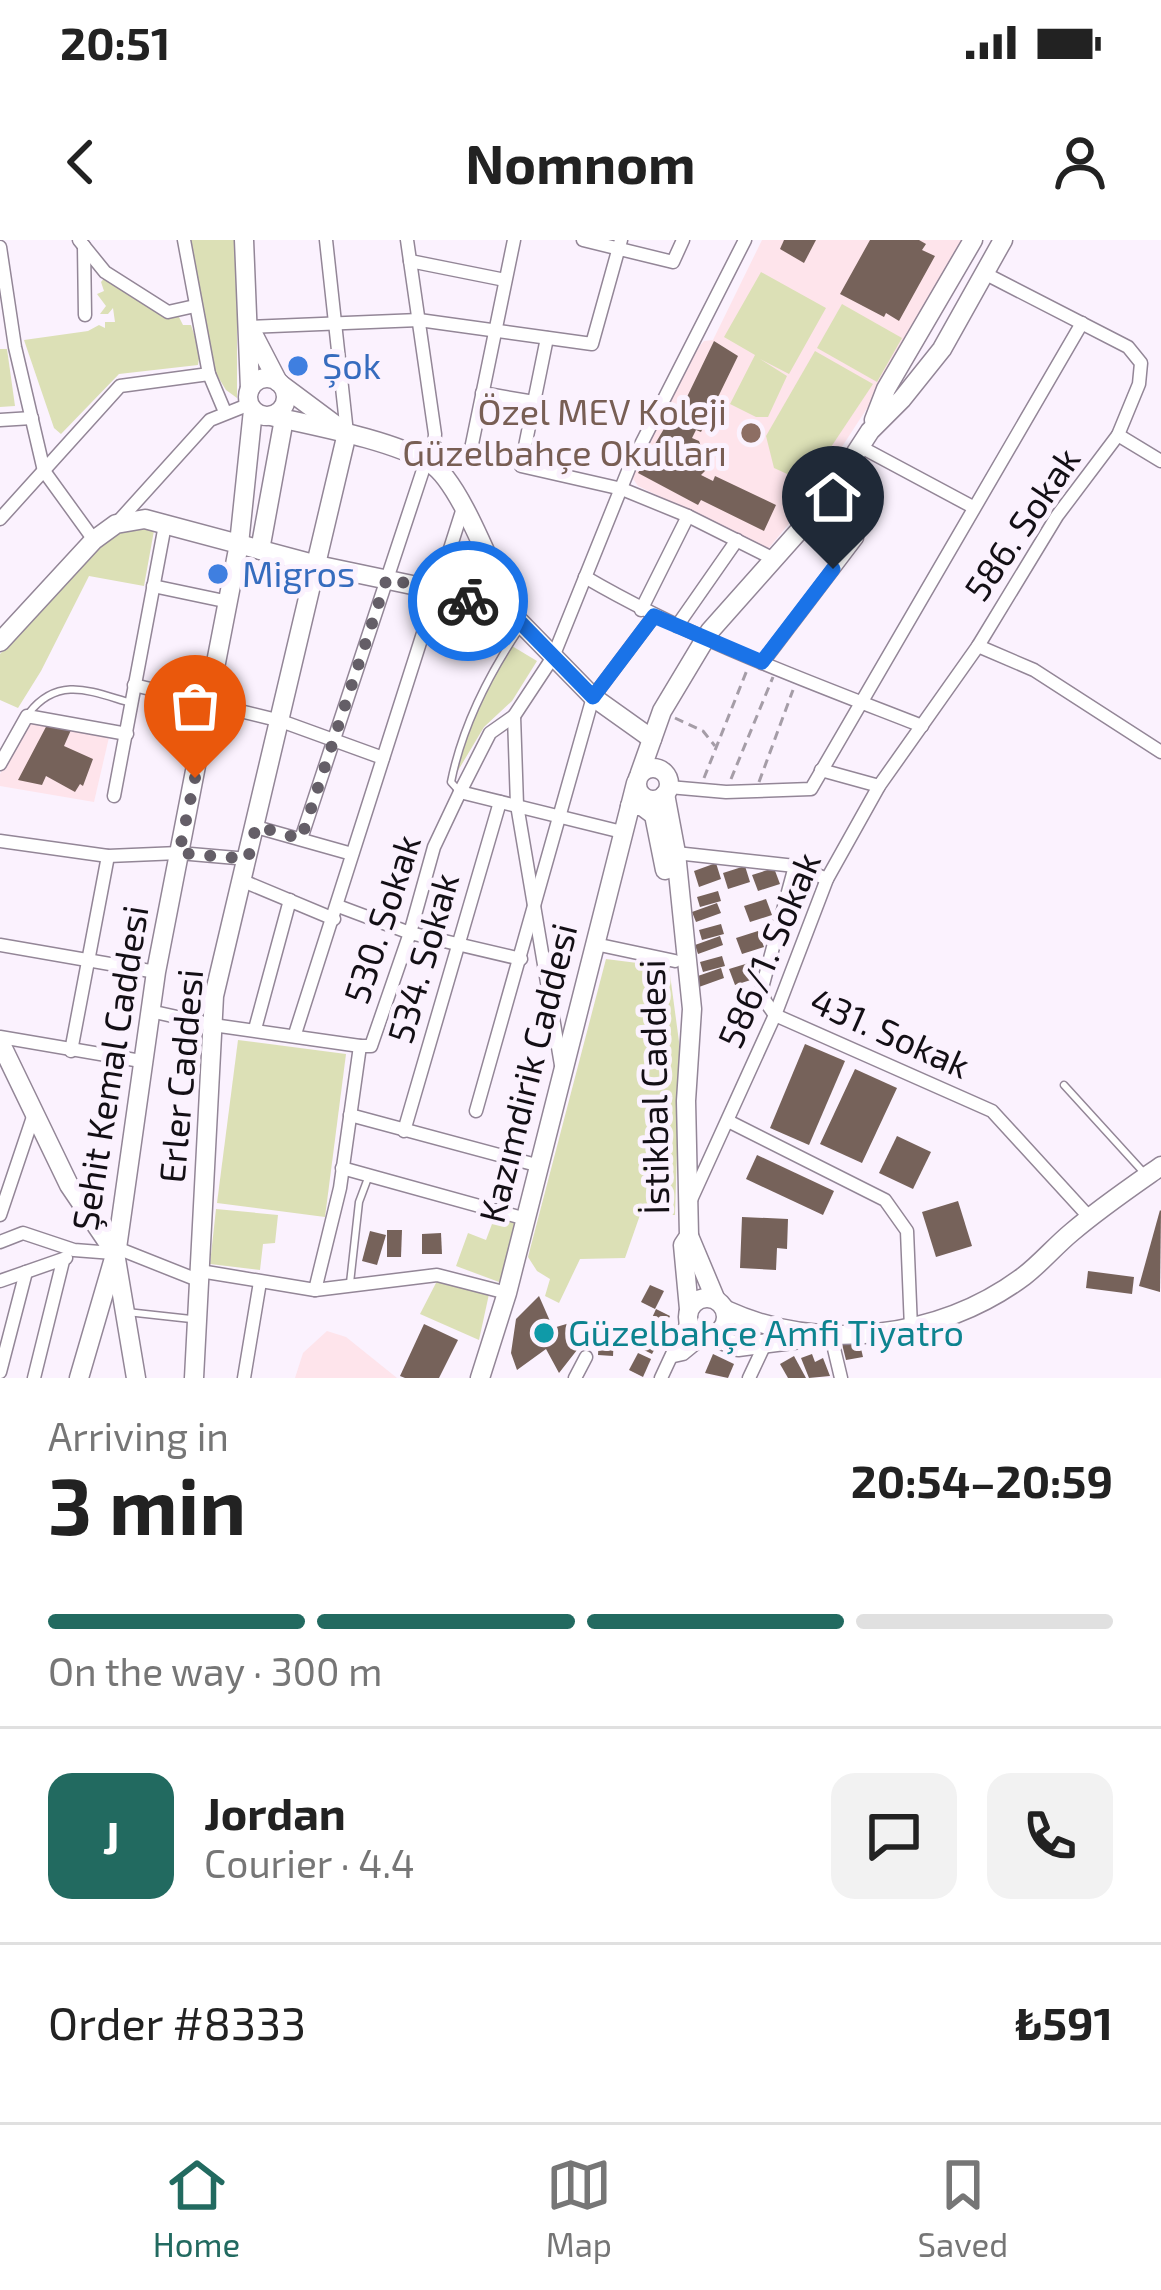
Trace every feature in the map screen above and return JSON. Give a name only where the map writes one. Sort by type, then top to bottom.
[{"type":"main road","points":[[244,240],[248,323],[262,408]]},
{"type":"main road","points":[[864,438],[886,389],[973,240]]},
{"type":"main road","points":[[864,438],[942,349],[1003,240]]},
{"type":"main road","points":[[248,323],[280,384],[285,404],[262,408]]},
{"type":"main road","points":[[260,550],[261,379],[280,384],[347,433]]},
{"type":"main road","points":[[262,408],[429,462],[450,484],[518,621],[593,697],[652,739],[686,1101]]},
{"type":"main road","name":"Şehit Kemal Caddesi","points":[[79,1378],[116,1250],[156,972],[211,703],[262,408]]},
{"type":"main road","name":"Erler Caddesi","points":[[194,1378],[214,996],[347,433]]},
{"type":"main road","name":"Kazımdirik Caddesi","points":[[480,1378],[540,1166],[622,832],[662,711],[705,640],[822,505],[864,438]]},
{"type":"main road","points":[[0,643],[94,540],[116,524],[145,519],[317,566],[436,590],[518,621]]},
{"type":"main road","points":[[649,767],[660,794],[639,793],[638,778],[649,767]]},
{"type":"main road","points":[[630,806],[642,806],[660,794]]},
{"type":"main road","name":"İstikbal Caddesi","points":[[660,794],[676,854],[692,1010],[686,1101],[689,1236],[720,1304]]},
{"type":"main road","points":[[0,1040],[69,1185],[116,1250],[136,1378]]},
{"type":"main road","points":[[822,1336],[700,1298],[688,1315],[695,1332],[728,1346],[911,1328],[966,1308],[1022,1277],[1154,1171]]},
{"type":"main road","name":"İstikbal Caddesi","points":[[688,1315],[683,1245],[689,1236]]},
{"type":"main road","points":[[708,1336],[723,1328],[720,1304]]},
{"type":"street","points":[[184,240],[209,374],[225,412]]},
{"type":"street","points":[[326,240],[347,433]]},
{"type":"street","points":[[301,839],[435,434],[407,240]]},
{"type":"street","points":[[429,462],[471,449],[514,240]]},
{"type":"street","points":[[584,240],[620,244],[673,262],[683,240]]},
{"type":"street","points":[[734,240],[736,261]]},
{"type":"street","name":"530. Sokak","points":[[315,1290],[342,1168],[360,1046],[371,1046],[434,847],[490,733],[514,716],[553,657],[630,466],[745,240]]},
{"type":"street","points":[[82,243],[105,272],[168,312],[195,306]]},
{"type":"street","points":[[82,243],[85,315]]},
{"type":"street","points":[[248,323],[419,320],[592,344],[620,244]]},
{"type":"street","points":[[0,247],[7,347],[32,418],[44,471],[94,540]]},
{"type":"street","points":[[410,261],[505,280]]},
{"type":"street","points":[[660,794],[812,789],[1082,323],[986,274]]},
{"type":"street","name":"586. Sokak","points":[[922,726],[979,646],[1057,516],[1118,435],[1139,384],[1141,363],[1128,347],[1082,323]]},
{"type":"street","points":[[548,338],[521,466],[622,489],[774,559]]},
{"type":"street","points":[[0,519],[121,386],[209,374]]},
{"type":"street","points":[[482,393],[534,403]]},
{"type":"street","points":[[116,524],[210,420],[225,412],[262,408]]},
{"type":"street","points":[[0,420],[32,418]]},
{"type":"street","points":[[1118,435],[1161,461]]},
{"type":"street","points":[[864,438],[974,507]]},
{"type":"street","points":[[757,660],[857,538],[822,505]]},
{"type":"street","points":[[295,1034],[463,508]]},
{"type":"street","points":[[476,1111],[593,697],[647,613],[688,516]]},
{"type":"street","points":[[114,796],[165,525]]},
{"type":"street","points":[[676,626],[737,540]]},
{"type":"street","points":[[585,577],[705,640],[922,726]]},
{"type":"street","points":[[153,586],[229,602]]},
{"type":"street","points":[[979,646],[1034,670],[1161,752]]},
{"type":"street","points":[[134,685],[281,721],[383,758]]},
{"type":"street","points":[[0,764],[27,716],[128,734]]},
{"type":"street","points":[[514,716],[517,805],[563,1076]]},
{"type":"street","name":"586/1. Sokak","points":[[688,1206],[776,1015],[827,879],[879,786],[922,726]]},
{"type":"street","points":[[821,770],[879,786]]},
{"type":"street","points":[[460,792],[622,832]]},
{"type":"street","name":"534. Sokak","points":[[404,1131],[500,802]]},
{"type":"street","points":[[256,826],[352,854]]},
{"type":"street","points":[[0,841],[108,856],[179,853],[248,859]]},
{"type":"street","points":[[676,854],[795,866],[827,879]]},
{"type":"street","points":[[71,1051],[108,856]]},
{"type":"street","name":"431. Sokak","points":[[795,866],[762,988],[776,1015],[992,1111],[1090,1218]]},
{"type":"street","points":[[243,881],[290,900],[521,958]]},
{"type":"street","points":[[255,1029],[290,900]]},
{"type":"street","points":[[595,944],[675,961]]},
{"type":"street","points":[[0,945],[156,972]]},
{"type":"street","points":[[150,1011],[360,1046]]},
{"type":"street","points":[[0,1040],[141,1060]]},
{"type":"street","points":[[350,1114],[540,1166]]},
{"type":"street","points":[[1,1210],[34,1117]]},
{"type":"street","points":[[728,1120],[885,1200],[907,1231],[911,1328]]},
{"type":"street","points":[[342,1168],[526,1219]]},
{"type":"street","points":[[0,1242],[23,1233],[74,1250],[116,1250],[200,1276],[315,1290],[437,1275],[506,1293]]},
{"type":"street","points":[[0,1281],[63,1261],[74,1250]]},
{"type":"street","points":[[34,1378],[63,1261]]},
{"type":"street","points":[[0,1372],[26,1273]]},
{"type":"street","points":[[244,1378],[260,1282]]},
{"type":"street","points":[[661,1378],[688,1315]]},
{"type":"street","points":[[674,1356],[708,1336]]},
{"type":"street","points":[[822,1336],[841,1378]]},
{"type":"street","points":[[749,1378],[765,1344]]},
{"type":"street","points":[[575,1378],[586,1357]]},
{"type":"lane","points":[[460,792],[451,782],[457,753],[518,621]]},
{"type":"lane","points":[[27,716],[41,698],[66,689],[132,703]]},
{"type":"lane","points":[[1064,1085],[1154,1171]]},
{"type":"lane","points":[[350,1286],[359,1202],[370,1175]]},
{"type":"lane","points":[[124,1311],[198,1320]]},
{"type":"path","points":[[699,790],[757,660]]},
{"type":"path","points":[[726,791],[777,668]]},
{"type":"path","points":[[756,789],[798,677]]},
{"type":"path","points":[[662,711],[703,730],[716,748]]},
{"type":"shaded area","name":"Özel MEV Koleji Güzelbahçe Okulları","points":[[762,240],[967,240],[877,393],[802,508],[768,549],[638,486],[629,473],[690,357],[704,341],[713,340]]},
{"type":"shaded area","points":[[30,718],[110,733],[94,802],[0,786],[0,774]]},
{"type":"shaded area","points":[[327,1331],[346,1337],[397,1378],[295,1378],[303,1353]]},
{"type":"green space","points":[[188,240],[237,240],[237,398],[215,372]]},
{"type":"green space","points":[[761,272],[826,308],[789,374],[760,359],[787,376],[768,417],[756,417],[730,404],[755,355],[724,337]]},
{"type":"green space","points":[[107,275],[178,315],[183,325],[191,325],[200,352],[198,365],[119,374],[61,434],[54,428],[24,340],[88,331],[99,325],[105,328],[105,322],[115,322],[113,308],[100,314],[106,306],[97,294],[104,291],[101,282]]},
{"type":"green space","points":[[842,304],[902,338],[877,382],[817,348]]},
{"type":"green space","points":[[0,349],[7,349],[15,406],[0,407]]},
{"type":"green space","points":[[815,351],[873,384],[807,483],[774,468],[766,436]]},
{"type":"green space","points":[[155,525],[144,586],[89,576],[18,708],[0,700],[0,654],[103,541],[119,528]]},
{"type":"green space","points":[[512,646],[537,661],[512,701],[484,727],[453,779],[475,712]]},
{"type":"green space","points":[[606,959],[669,967],[680,1049],[675,1215],[640,1215],[625,1258],[580,1259],[559,1303],[545,1296],[550,1279],[528,1257]]},
{"type":"green space","points":[[238,1040],[346,1054],[325,1217],[217,1203]]},
{"type":"green space","points":[[216,1209],[278,1215],[275,1243],[263,1244],[260,1270],[210,1264]]},
{"type":"green space","points":[[495,1216],[520,1225],[499,1282],[456,1266],[468,1233],[486,1240]]},
{"type":"green space","points":[[437,1281],[489,1294],[479,1340],[420,1314]]},
{"type":"building","points":[[784,240],[816,240],[804,263],[780,249]]},
{"type":"building","points":[[870,240],[919,240],[926,244],[922,250],[935,256],[899,321],[840,294]]},
{"type":"building","points":[[714,341],[738,356],[701,432],[696,430],[692,438],[699,441],[709,467],[701,475],[713,481],[715,476],[776,505],[764,531],[701,500],[698,505],[638,473],[665,427],[671,430]]},
{"type":"building","points":[[48,723],[71,730],[64,746],[93,759],[83,786],[75,792],[46,776],[42,785],[18,780]]},
{"type":"building","points":[[716,863],[721,879],[699,887],[694,871]]},
{"type":"building","points":[[745,866],[750,882],[728,889],[723,873]]},
{"type":"building","points":[[774,868],[780,884],[758,891],[752,875]]},
{"type":"building","points":[[718,891],[721,901],[700,907],[697,897]]},
{"type":"building","points":[[766,899],[772,915],[750,922],[744,906]]},
{"type":"building","points":[[717,903],[721,913],[696,922],[692,912]]},
{"type":"building","points":[[721,924],[724,934],[702,940],[699,930]]},
{"type":"building","points":[[758,931],[764,947],[742,954],[736,938]]},
{"type":"building","points":[[720,936],[723,945],[698,954],[695,945]]},
{"type":"building","points":[[722,956],[725,966],[703,972],[700,962]]},
{"type":"building","points":[[752,962],[757,978],[735,985],[729,969]]},
{"type":"building","points":[[721,968],[724,978],[699,987],[695,977]]},
{"type":"building","points":[[805,1044],[845,1061],[809,1145],[770,1128]]},
{"type":"building","points":[[855,1069],[897,1088],[862,1163],[820,1144]]},
{"type":"building","points":[[897,1136],[931,1152],[913,1189],[879,1173]]},
{"type":"building","points":[[757,1155],[834,1191],[823,1215],[746,1179]]},
{"type":"building","points":[[958,1201],[972,1246],[936,1257],[922,1212]]},
{"type":"building","points":[[1161,1211],[1160,1292],[1139,1286]]},
{"type":"building","points":[[742,1217],[788,1219],[787,1249],[777,1248],[776,1270],[740,1268]]},
{"type":"building","points":[[387,1230],[402,1230],[401,1257],[387,1257]]},
{"type":"building","points":[[370,1231],[386,1235],[377,1265],[362,1261]]},
{"type":"building","points":[[441,1233],[442,1254],[422,1254],[422,1234]]},
{"type":"building","points":[[1088,1271],[1134,1277],[1132,1294],[1086,1288]]},
{"type":"building","points":[[650,1285],[664,1291],[655,1309],[641,1302]]},
{"type":"building","name":"Güzelbahçe Amfi Tiyatro","points":[[539,1296],[553,1328],[573,1322],[577,1331],[577,1350],[559,1373],[546,1349],[517,1370],[511,1353],[516,1319]]},
{"type":"building","points":[[656,1309],[670,1316],[662,1333],[648,1327]]},
{"type":"building","points":[[424,1324],[458,1340],[439,1378],[400,1376]]},
{"type":"building","points":[[647,1330],[661,1337],[652,1354],[638,1347]]},
{"type":"building","points":[[599,1336],[614,1336],[613,1356],[598,1355]]},
{"type":"building","points":[[859,1340],[863,1357],[846,1360],[842,1344]]},
{"type":"building","points":[[638,1353],[651,1359],[643,1377],[629,1370]]},
{"type":"building","points":[[713,1354],[734,1364],[728,1378],[705,1373]]},
{"type":"building","points":[[812,1354],[815,1362],[823,1358],[830,1376],[809,1378],[801,1358]]},
{"type":"building","points":[[794,1356],[806,1378],[788,1378],[780,1364]]},
{"type":"way so far","points":[[195,778],[179,853],[248,859],[256,826],[301,839],[387,578],[468,601]]},
{"type":"place","name":"Şok","points":[[298,366]]},
{"type":"place","name":"Özel MEV Koleji Güzelbahçe Okulları","points":[[751,433]]},
{"type":"place","name":"Migros","points":[[218,574]]},
{"type":"place","name":"Güzelbahçe Amfi Tiyatro","points":[[544,1333]]},
{"type":"route","points":[[468,601],[514,616],[593,697],[654,616],[762,662],[833,569]]}]
